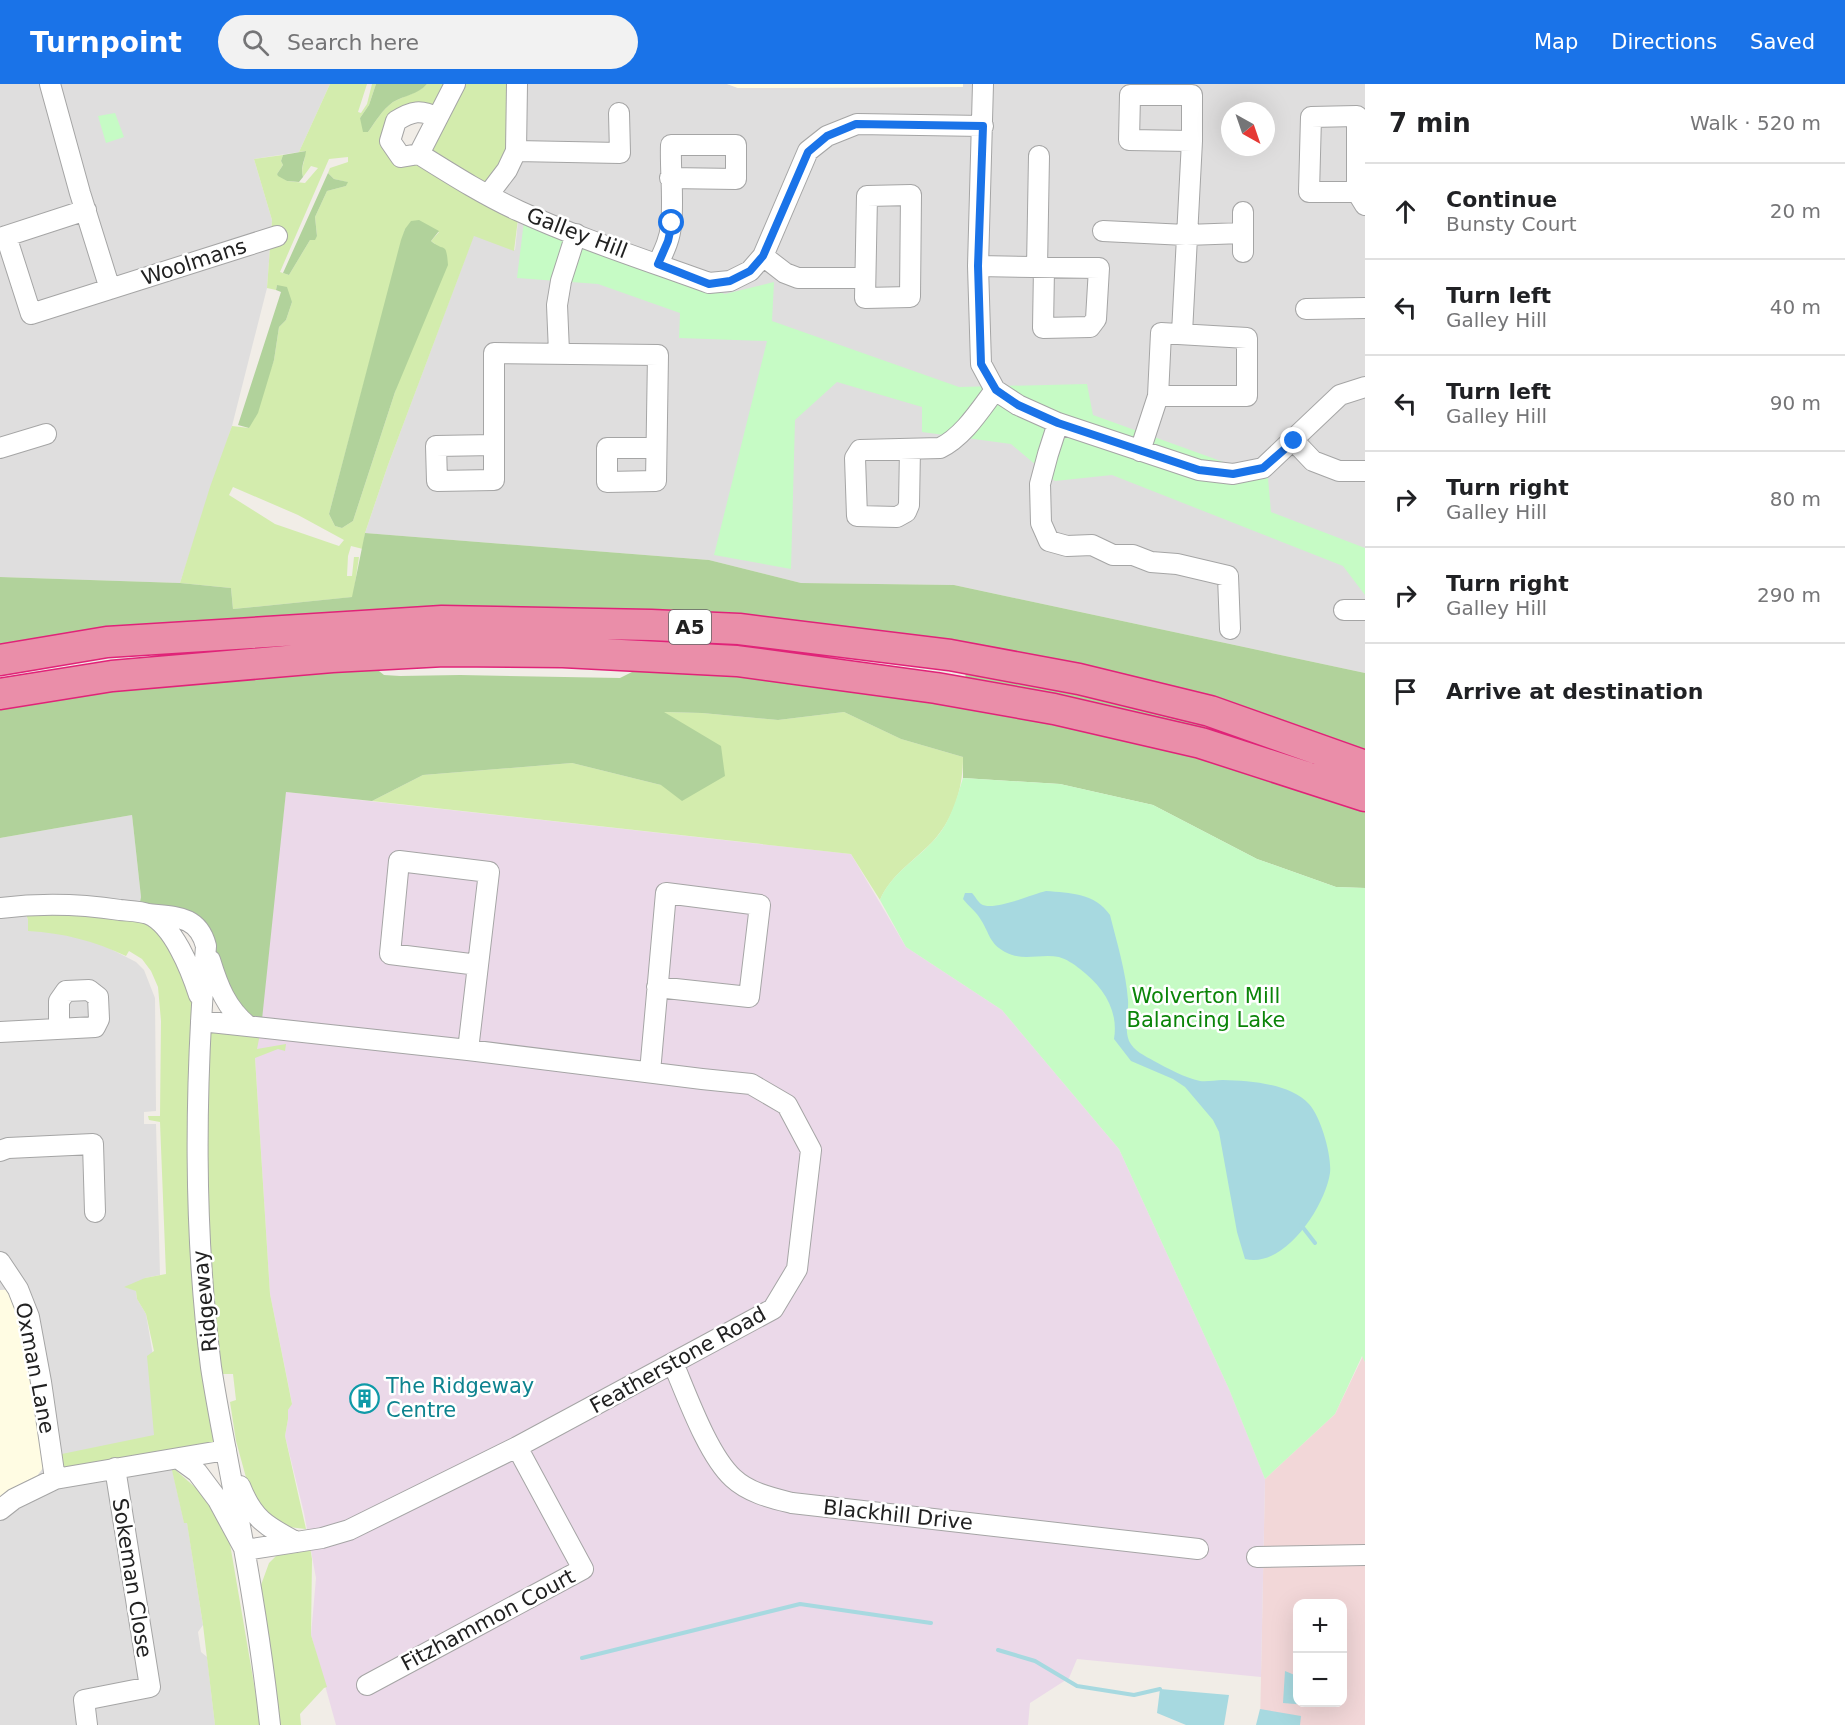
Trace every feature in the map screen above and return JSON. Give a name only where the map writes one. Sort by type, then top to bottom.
[{"type":"highway","name":"A5","points":[[0,660],[107,642],[442,621],[739,629],[950,655],[1079,679],[1210,711],[1365,766]]},
{"type":"highway","name":"A5","points":[[0,694],[112,676],[332,657],[444,651],[563,651],[737,661],[936,688],[1054,709],[1201,743],[1365,796]]},
{"type":"street","points":[[50,84],[110,289]]},
{"type":"street","points":[[419,154],[455,84]]},
{"type":"street","points":[[488,195],[507,170],[516,151],[517,84]]},
{"type":"street","points":[[983,84],[978,266],[981,364],[996,390],[1018,405],[1058,423],[1199,470],[1233,474],[1263,468],[1294,441],[1340,394],[1365,387]]},
{"type":"street","name":"Galley Hill","points":[[437,118],[426,111],[411,112],[396,121],[390,141],[401,157],[419,154],[519,211],[709,284],[730,281],[750,271],[763,256],[808,152],[827,136],[856,124],[983,126]]},
{"type":"street","points":[[516,151],[620,153],[620,113]]},
{"type":"street","points":[[1357,116],[1361,198],[1309,192],[1311,117],[1357,116]]},
{"type":"street","points":[[1182,333],[1192,141]]},
{"type":"street","points":[[978,266],[1040,268],[1039,156]]},
{"type":"street","points":[[658,264],[668,241],[672,223],[670,178]]},
{"type":"street","points":[[911,195],[910,297],[864,298],[864,278],[867,196],[911,195]]},
{"type":"street","name":"Woolmans","points":[[86,210],[3,237],[31,314],[277,236]]},
{"type":"street","points":[[1103,231],[1186,235],[1243,242],[1243,212]]},
{"type":"street","points":[[559,352],[557,305],[561,280],[576,234]]},
{"type":"street","points":[[763,256],[785,273],[798,278],[864,278]]},
{"type":"street","points":[[1306,309],[1365,308]]},
{"type":"street","points":[[1140,451],[1158,396],[1161,333],[1247,338],[1247,396],[1158,396]]},
{"type":"street","points":[[494,445],[494,353],[559,352],[658,355],[655,447]]},
{"type":"street","points":[[909,449],[939,448],[947,445],[964,429],[996,390]]},
{"type":"street","points":[[1058,423],[1041,484],[1041,523],[1049,541],[1067,546],[1092,545],[1113,555],[1133,555],[1151,562],[1177,564],[1228,576],[1230,629]]},
{"type":"street","points":[[0,448],[46,434]]},
{"type":"street","points":[[1294,441],[1313,461],[1339,471],[1365,471]]},
{"type":"street","points":[[1344,610],[1365,610]]},
{"type":"street","points":[[468,1050],[489,872],[399,861],[390,954],[478,965]]},
{"type":"street","points":[[650,1072],[657,987],[666,893],[760,905],[749,997],[657,987]]},
{"type":"street","points":[[0,908],[23,905],[93,906],[188,920],[195,925],[204,938],[223,997],[238,1018],[248,1026]]},
{"type":"street","points":[[148,914],[161,924],[176,943],[201,1000]]},
{"type":"street","name":"Ridgeway","points":[[206,945],[201,1000],[196,1181],[199,1253],[215,1388],[245,1550],[270,1725]]},
{"type":"street","name":"Featherstone Road","points":[[201,1022],[468,1050],[751,1084],[787,1105],[811,1150],[797,1269],[773,1309],[517,1447],[349,1530],[245,1550]]},
{"type":"street","points":[[0,1032],[59,1028]]},
{"type":"street","points":[[0,1151],[29,1146],[93,1144],[95,1212]]},
{"type":"street","name":"Oxman Lane","points":[[0,1262],[18,1289],[29,1317],[55,1479]]},
{"type":"street","name":"Blackhill Drive","points":[[673,1363],[717,1461],[733,1479],[767,1497],[792,1503],[1198,1549]]},
{"type":"street","name":"Fitzhammon Court","points":[[367,1685],[583,1569],[517,1447]]},
{"type":"street","points":[[0,1510],[14,1499],[55,1479],[226,1450],[247,1505],[269,1528],[296,1542]]},
{"type":"street","points":[[179,1459],[197,1473],[218,1500],[245,1550]]},
{"type":"street","name":"Sokeman Close","points":[[87,1725],[84,1700],[156,1693],[114,1468]]},
{"type":"street","points":[[1257,1557],[1365,1555]]},
{"type":"shaded area","points":[[0,84],[330,84],[299,152],[254,159],[272,220],[267,288],[232,426],[180,583],[0,577]]},
{"type":"shaded area","points":[[518,84],[727,84],[738,88],[963,87],[963,84],[1365,84],[1365,673],[954,585],[801,583],[709,560],[365,533],[474,235],[515,250],[519,211],[488,195]]},
{"type":"shaded area","points":[[727,84],[963,84],[963,87],[738,88]]},
{"type":"shaded area","points":[[286,792],[851,854],[906,947],[1002,1010],[1119,1149],[1229,1389],[1265,1479],[1261,1677],[1077,1659],[1069,1678],[1030,1703],[1028,1725],[336,1725],[311,1635],[316,1578],[304,1513],[285,1436],[288,1410],[292,1403],[270,1294],[255,1057]]},
{"type":"shaded area","points":[[132,815],[141,897],[138,912],[23,905],[28,920],[52,932],[101,944],[136,962],[144,970],[155,998],[156,1111],[144,1112],[144,1124],[156,1124],[160,1275],[145,1278],[136,1291],[137,1299],[146,1314],[172,1469],[184,1522],[187,1522],[203,1625],[198,1632],[201,1652],[207,1657],[215,1725],[0,1725],[0,838]]},
{"type":"shaded area","points":[[18,1289],[52,1456],[34,1480],[0,1502],[0,1290]]},
{"type":"shaded area","points":[[1363,1356],[1365,1362],[1365,1725],[1260,1725],[1265,1479],[1335,1414]]},
{"type":"green space","points":[[330,84],[367,84],[358,112],[361,113],[367,104],[372,84],[376,84],[369,105],[360,118],[368,132],[389,105],[427,84],[517,84],[516,139],[488,195],[519,211],[514,251],[474,236],[388,465],[365,533],[363,549],[351,546],[347,576],[352,576],[354,557],[359,557],[353,597],[233,609],[231,588],[180,583],[232,426],[249,428],[274,360],[279,327],[286,320],[292,302],[277,285],[276,290],[267,288],[272,220],[254,159],[283,155],[281,161],[283,165],[277,174],[287,181],[305,183],[318,168],[311,166],[303,177],[305,151],[299,152]],"holes":[[[411,112],[437,118],[419,154],[390,141]],[[348,157],[348,162],[330,168],[328,173],[334,179],[347,182],[346,186],[327,191],[315,217],[317,236],[310,240],[289,275],[280,272],[329,159]],[[405,229],[439,232],[431,241],[435,244],[395,392],[353,521],[342,528],[335,526],[329,514]],[[233,487],[298,515],[344,540],[339,546],[275,524],[229,495]]]},
{"type":"green space","points":[[376,84],[427,84],[415,93],[393,102],[382,112],[368,132],[363,132],[360,118],[369,105]]},
{"type":"green space","points":[[115,113],[124,137],[106,143],[98,116]]},
{"type":"green space","points":[[306,151],[302,167],[303,177],[299,182],[287,181],[278,176],[283,165],[281,161],[283,155]]},
{"type":"green space","points":[[328,173],[334,179],[348,182],[346,186],[327,191],[315,217],[317,236],[315,240],[310,240],[289,275],[283,273]]},
{"type":"green space","points":[[419,220],[439,231],[431,241],[444,248],[448,265],[395,392],[353,521],[342,528],[335,526],[329,514],[401,240],[411,221]]},
{"type":"green space","points":[[524,221],[725,294],[774,282],[772,321],[959,387],[1087,384],[1093,415],[1268,478],[1271,512],[1365,548],[1365,595],[1343,566],[1112,475],[1055,481],[1011,444],[922,432],[922,407],[837,382],[795,420],[791,569],[714,555],[767,341],[679,338],[680,313],[598,284],[517,278]]},
{"type":"green space","points":[[277,285],[287,287],[292,302],[286,320],[279,327],[274,360],[258,413],[249,428],[238,425],[281,292],[276,290]]},
{"type":"green space","points":[[365,533],[709,560],[801,583],[954,585],[1365,673],[1365,888],[1336,887],[1257,859],[1153,805],[1060,784],[963,778],[963,757],[901,739],[844,712],[778,720],[664,712],[721,746],[725,776],[682,801],[661,785],[572,763],[423,775],[372,801],[286,792],[261,1029],[248,1026],[200,932],[138,912],[141,897],[132,815],[0,838],[0,694],[374,667],[384,675],[400,676],[620,678],[636,670],[648,656],[965,692],[966,658],[442,621],[0,660],[0,577],[180,583],[231,588],[233,609],[352,597]]},
{"type":"green space","points":[[663,712],[778,720],[844,712],[901,739],[963,757],[959,790],[953,811],[935,839],[897,875],[880,900],[851,854],[372,801],[423,775],[572,763],[661,785]]},
{"type":"green space","name":"Wolverton Mill Balancing Lake","points":[[963,778],[1060,784],[1153,805],[1257,859],[1336,887],[1365,888],[1365,1362],[1362,1356],[1335,1414],[1265,1479],[1229,1389],[1119,1149],[1002,1010],[906,947],[880,900],[891,882],[929,846],[946,824]]},
{"type":"green space","points":[[23,905],[161,924],[201,1021],[261,1029],[257,1049],[286,1044],[285,1051],[278,1049],[255,1058],[270,1294],[292,1404],[288,1410],[285,1436],[306,1529],[280,1526],[253,1503],[236,1441],[230,1402],[236,1400],[233,1374],[216,1374],[226,1450],[55,1479],[52,1456],[154,1435],[147,1356],[154,1351],[146,1314],[137,1299],[136,1291],[124,1287],[145,1278],[166,1274],[160,1122],[149,1120],[148,1116],[160,1116],[161,1021],[158,987],[151,971],[142,959],[129,951],[126,956],[78,939],[28,931],[28,920]]},
{"type":"green space","points":[[171,1466],[205,1496],[229,1538],[261,1725],[215,1725],[203,1625],[187,1523],[184,1523]]},
{"type":"green space","points":[[310,1547],[312,1559],[311,1635],[327,1687],[300,1714],[301,1725],[279,1725],[261,1585],[269,1563],[279,1553]]},
{"type":"water","points":[[1046,891],[1089,898],[1097,902],[1110,915],[1127,989],[1129,1041],[1137,1050],[1170,1070],[1194,1080],[1245,1081],[1280,1087],[1301,1097],[1313,1110],[1325,1137],[1329,1157],[1330,1173],[1327,1187],[1311,1218],[1288,1245],[1274,1255],[1260,1260],[1245,1259],[1237,1232],[1219,1132],[1213,1120],[1185,1087],[1173,1079],[1131,1061],[1114,1039],[1114,1018],[1102,991],[1078,967],[1062,958],[1018,956],[1000,949],[993,942],[979,917],[963,899],[965,893],[972,893],[981,904],[994,906]]},
{"type":"water","points":[[1285,1671],[1293,1674],[1293,1704],[1283,1703]]},
{"type":"water","points":[[1160,1689],[1229,1695],[1224,1725],[1186,1725],[1157,1713]]},
{"type":"water","points":[[1260,1709],[1301,1716],[1300,1725],[1256,1725]]},
{"type":"waterway","points":[[1301,1225],[1315,1243]]},
{"type":"waterway","points":[[582,1658],[800,1604],[931,1623]]},
{"type":"waterway","points":[[998,1650],[1035,1661],[1077,1686],[1134,1695],[1160,1689]]},
{"type":"place","name":"The Ridgeway Centre","points":[[365,1398]]},
{"type":"route","points":[[672,223],[668,241],[658,264],[709,284],[730,281],[750,271],[763,256],[808,152],[827,136],[856,124],[983,126],[978,266],[981,364],[996,390],[1018,405],[1058,423],[1199,470],[1233,474],[1263,468],[1294,441]]}]
